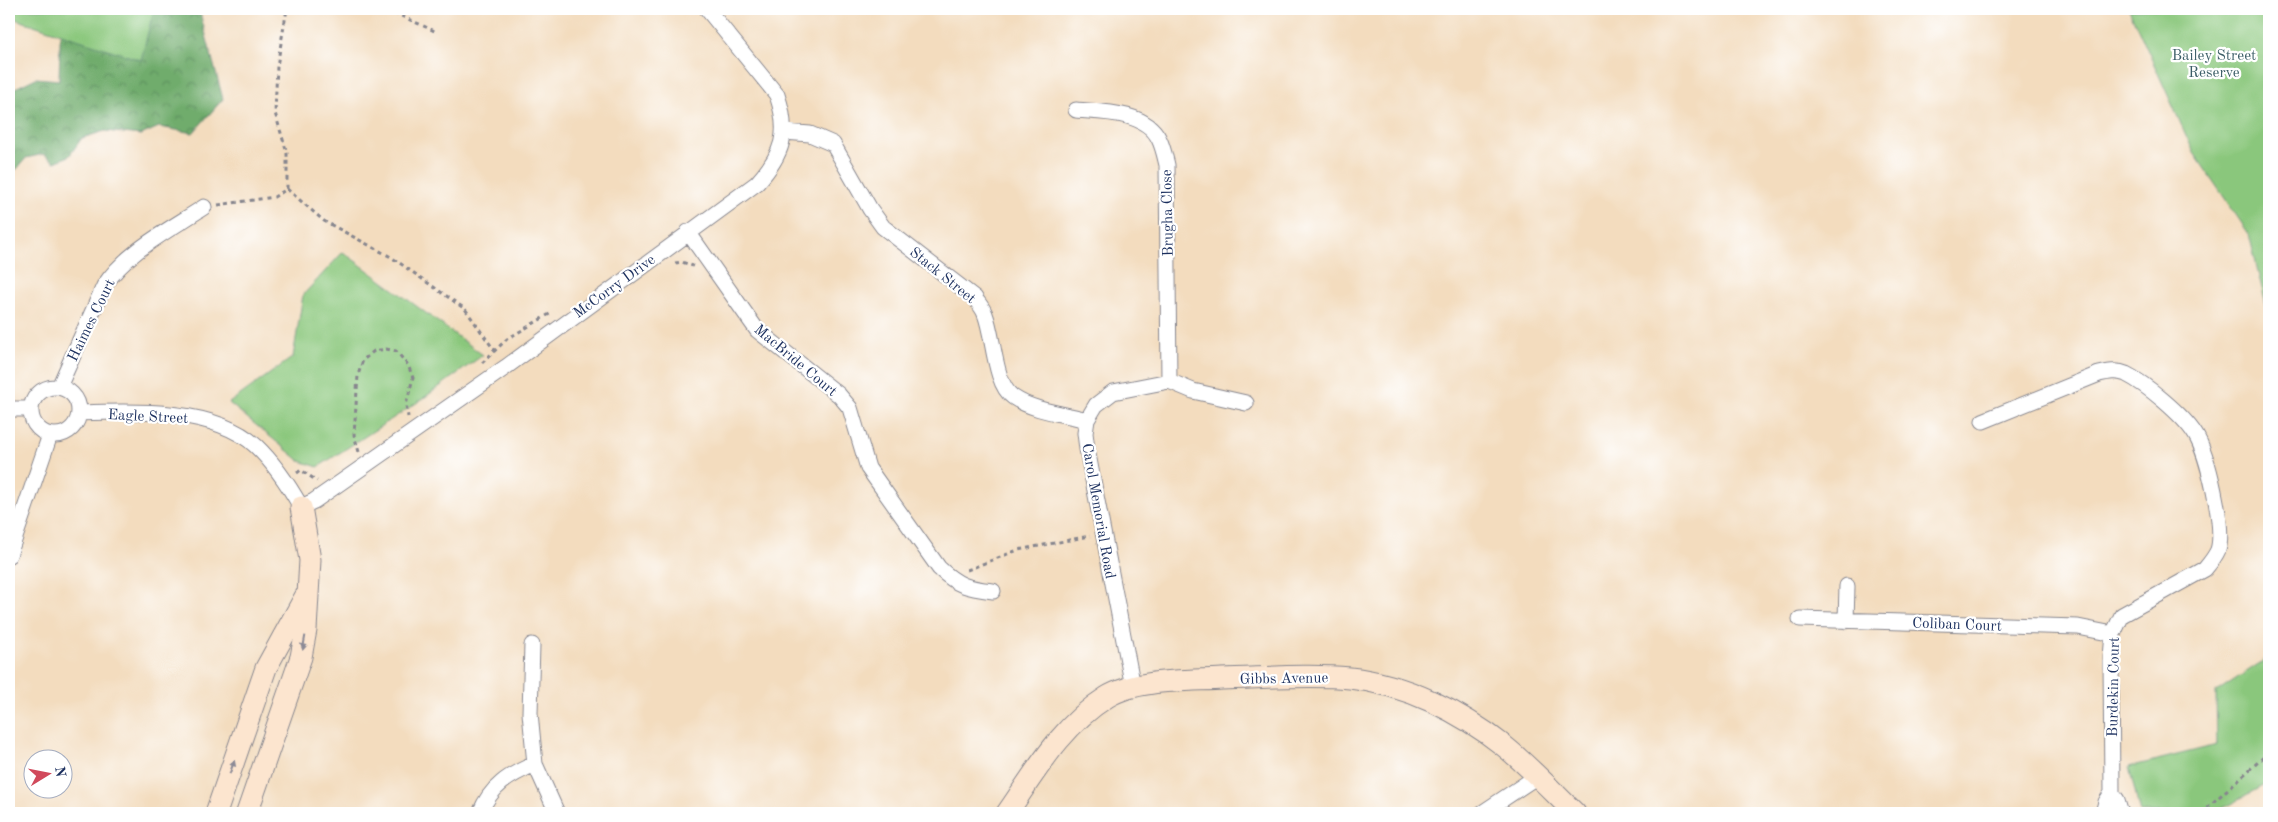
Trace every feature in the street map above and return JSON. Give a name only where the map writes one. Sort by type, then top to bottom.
[{"type":"street","name":"McCorry Drive","points":[[301,507],[314,501],[506,367],[757,183],[771,168],[780,152],[784,132],[783,113],[778,95],[707,9]]},
{"type":"street","name":"Brugha Close","points":[[1076,110],[1122,114],[1141,121],[1158,137],[1168,166],[1169,381]]},
{"type":"street","name":"Stack Street","points":[[784,132],[810,134],[833,144],[870,209],[883,227],[974,298],[985,313],[995,346],[1001,382],[1012,397],[1032,406],[1087,420]]},
{"type":"street","name":"Haimes Court","points":[[59,387],[104,286],[112,274],[123,261],[204,207]]},
{"type":"street","name":"MacBride Court","points":[[688,232],[756,330],[839,395],[850,408],[868,468],[940,568],[956,583]]},
{"type":"street","name":"Burdekin Court","points":[[1983,421],[2099,374],[2111,372],[2125,374],[2146,389],[2188,424],[2196,436],[2220,520],[2218,548],[2212,561],[2205,568],[2122,615],[2113,634],[2110,657],[2112,793],[2106,802],[2103,813]]},
{"type":"street","points":[[1087,420],[1096,405],[1112,392],[1169,381],[1193,391],[1246,403]]},
{"type":"street","points":[[59,387],[72,394],[77,401],[79,413],[75,424],[69,430],[62,434],[50,435],[34,424],[31,409],[37,394],[43,390],[59,387]]},
{"type":"street","points":[[9,409],[31,409]]},
{"type":"street","name":"Eagle Street","points":[[79,413],[186,416],[227,427],[254,444],[286,480],[301,507],[310,560],[306,630],[301,657],[247,813]]},
{"type":"street","name":"Carol Memorial Road","points":[[1087,420],[1085,433],[1087,449],[1133,688]]},
{"type":"street","points":[[9,556],[50,435]]},
{"type":"street","points":[[956,583],[966,587],[992,591]]},
{"type":"street","points":[[1846,621],[1847,586]]},
{"type":"street","name":"Eagle Street","points":[[216,813],[266,668],[307,594]]},
{"type":"street","name":"Coliban Court","points":[[1800,619],[2078,627],[2113,634]]},
{"type":"street","points":[[532,645],[530,713],[535,764],[558,813]]},
{"type":"street","name":"Gibbs Avenue","points":[[1007,813],[1072,723],[1109,695],[1133,688],[1175,681],[1273,677],[1350,678],[1384,684],[1420,696],[1468,721],[1505,746],[1575,813]]},
{"type":"street","points":[[480,813],[486,800],[509,775],[535,764]]},
{"type":"street","points":[[1482,813],[1536,777]]},
{"type":"street","name":"Burdekin Court","points":[[2112,793],[2117,800],[2121,813]]},
{"type":"path","points":[[287,9],[277,66],[275,113],[287,153],[287,189],[324,221],[391,257],[465,309],[506,367]]},
{"type":"path","points":[[354,9],[399,15],[437,32]]},
{"type":"path","points":[[204,207],[274,197],[287,189]]},
{"type":"path","points":[[669,266],[682,262],[691,264],[695,269]]},
{"type":"path","points":[[475,368],[494,350],[537,319],[558,309]]},
{"type":"path","points":[[360,453],[354,435],[358,375],[363,360],[374,351],[386,349],[396,351],[408,365],[413,378],[406,405],[408,417]]},
{"type":"path","points":[[401,422],[416,412]]},
{"type":"path","points":[[352,459],[366,448]]},
{"type":"path","points":[[286,480],[301,470],[312,480],[320,482]]},
{"type":"path","points":[[956,583],[968,568],[1018,550],[1103,534]]},
{"type":"path","points":[[2201,813],[2266,755],[2269,749]]},
{"type":"green space","points":[[9,9],[154,9],[141,60],[9,17]]},
{"type":"green space","points":[[61,9],[199,9],[223,99],[193,133],[159,127],[141,135],[105,131],[82,138],[69,156],[55,162],[44,154],[26,158],[17,169],[9,174],[9,91],[36,78],[59,80]]},
{"type":"green space","name":"Bailey Street Reserve","points":[[2129,9],[2269,9],[2269,318],[2249,234],[2194,153]]},
{"type":"green space","points":[[343,252],[483,355],[421,400],[318,467],[300,461],[229,403],[293,357],[303,295]]},
{"type":"green space","points":[[2269,657],[2269,783],[2214,813],[2140,813],[2129,767],[2217,745],[2216,692]]}]
